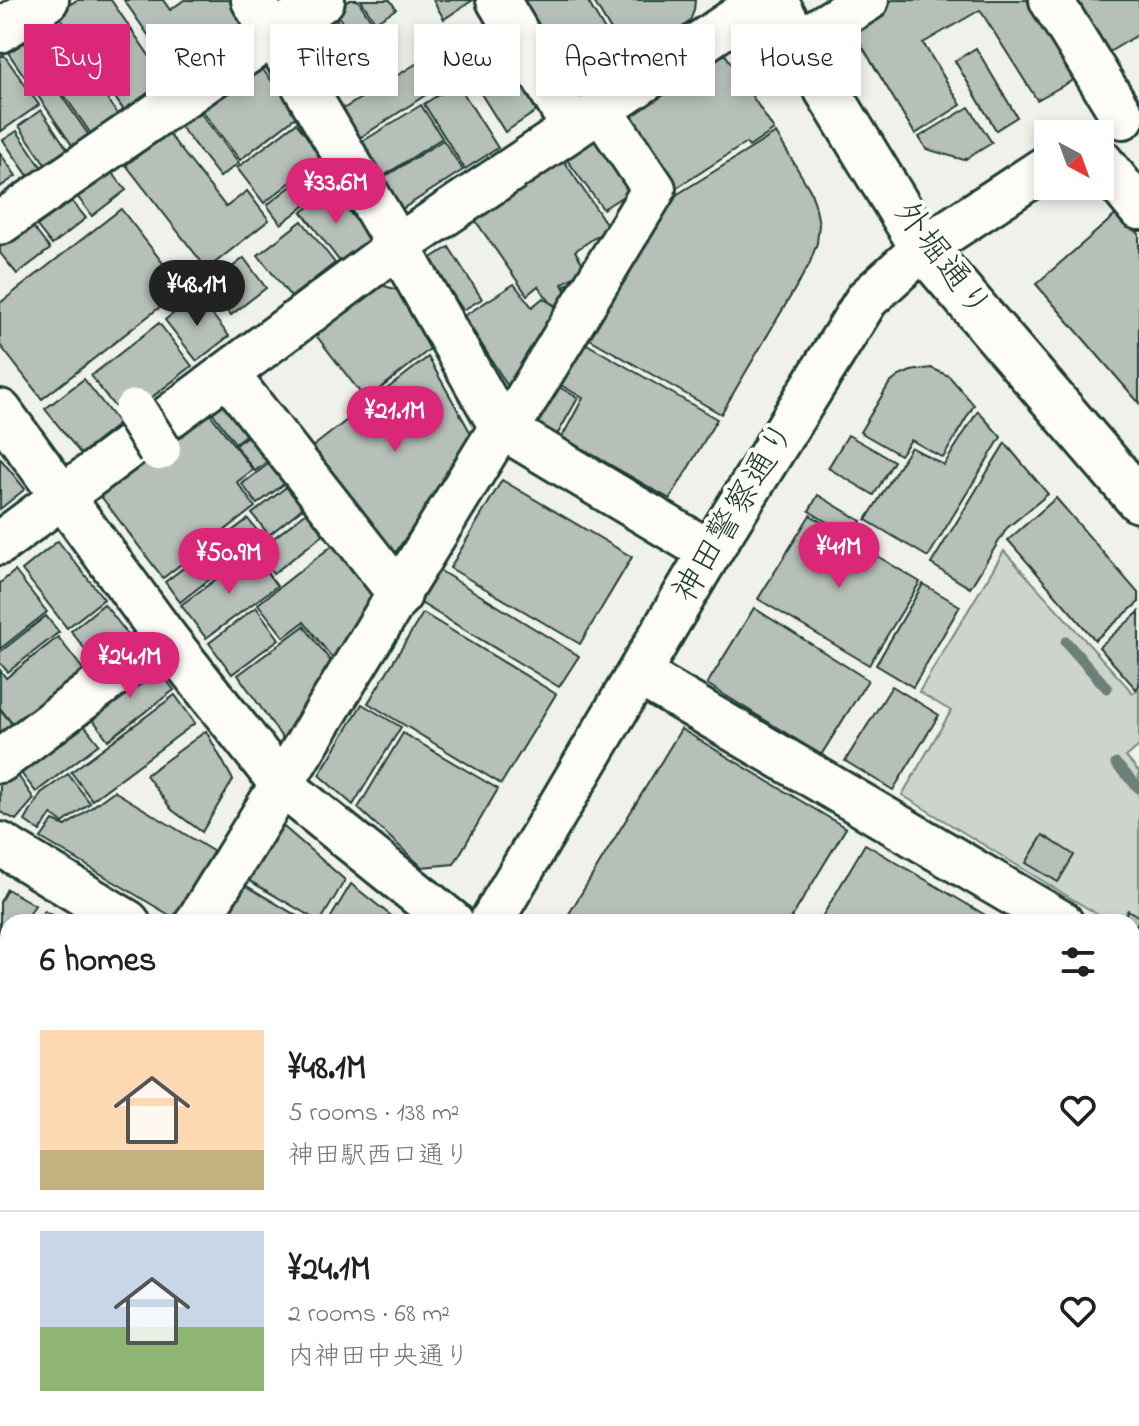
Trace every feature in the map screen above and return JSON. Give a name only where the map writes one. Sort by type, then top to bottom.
[{"type":"main road","name":"外堀通り","points":[[774,0],[788,24]]},
{"type":"main road","name":"外堀通り","points":[[831,96],[923,248],[1139,500]]},
{"type":"street","points":[[0,31],[47,0]]},
{"type":"street","points":[[0,223],[263,18],[323,0]]},
{"type":"street","points":[[202,914],[501,427],[520,409],[654,189],[587,119],[498,0]]},
{"type":"street","points":[[0,543],[398,246],[764,0]]},
{"type":"street","points":[[828,24],[867,0]]},
{"type":"street","points":[[1051,0],[1120,119]]},
{"type":"street","points":[[263,18],[501,427],[710,552]]},
{"type":"street","name":"神田警察通り","points":[[496,914],[710,552],[867,299],[923,248],[1034,175]]},
{"type":"street","points":[[1114,177],[1139,208]]},
{"type":"street","points":[[227,374],[400,595]]},
{"type":"street","points":[[0,411],[165,637],[282,785],[442,914]]},
{"type":"street","points":[[135,411],[159,449]]},
{"type":"street","points":[[0,761],[165,637]]},
{"type":"street","points":[[639,674],[1047,914]]},
{"type":"street","points":[[0,844],[115,914]]},
{"type":"shaded area","points":[[1004,551],[1133,693],[1139,689],[1139,746],[1126,757],[1139,772],[1139,914],[1097,914],[902,795],[951,711],[919,692]]},
{"type":"building","points":[[77,0],[111,0],[127,24],[65,24],[57,13]]},
{"type":"building","points":[[124,0],[163,0],[170,10],[184,0],[231,0],[245,21],[241,24],[146,24],[146,32]]},
{"type":"building","points":[[350,0],[358,0],[373,24],[344,24],[334,10]]},
{"type":"building","points":[[361,0],[390,0],[396,9],[375,22]]},
{"type":"building","points":[[433,0],[473,0],[444,19]]},
{"type":"building","points":[[507,0],[587,0],[601,24],[536,24],[536,48]]},
{"type":"building","points":[[593,0],[695,0],[687,24],[607,24]]},
{"type":"building","points":[[893,0],[1038,0],[1082,75],[1037,100],[980,10],[923,43],[961,105],[915,134],[861,44],[861,24],[853,24]]},
{"type":"building","points":[[1065,0],[1139,0],[1139,34],[1101,57]]},
{"type":"building","points":[[331,11],[340,24],[311,24]]},
{"type":"building","points":[[130,28],[146,51],[146,96],[149,96],[125,112],[114,96],[130,96]]},
{"type":"building","points":[[24,41],[24,76],[7,51]]},
{"type":"building","points":[[976,48],[1017,117],[996,130],[955,61]]},
{"type":"building","points":[[725,54],[731,63],[731,96],[752,96],[774,130],[749,147],[746,143],[669,193],[622,121],[660,96],[715,96],[715,61]]},
{"type":"building","points":[[4,55],[24,84],[24,96],[33,96],[39,105],[0,132],[0,57]]},
{"type":"building","points":[[414,65],[414,96],[424,96],[358,139],[340,111],[364,96],[398,96],[398,75]]},
{"type":"building","points":[[260,66],[270,79],[270,96],[283,96],[298,115],[240,160],[202,111],[221,96],[254,96],[254,71]]},
{"type":"building","points":[[520,69],[544,106],[505,132],[482,96],[520,96]]},
{"type":"building","points":[[38,96],[62,96],[90,137],[74,148]]},
{"type":"building","points":[[65,96],[105,96],[118,115],[91,134]]},
{"type":"building","points":[[437,96],[465,96],[498,148],[465,169],[424,104]]},
{"type":"building","points":[[421,105],[442,138],[382,177],[360,143]]},
{"type":"building","points":[[195,106],[239,163],[220,177],[176,121]]},
{"type":"building","points":[[969,107],[992,143],[964,160],[926,149],[919,137]]},
{"type":"building","points":[[41,110],[70,153],[48,168],[19,126]]},
{"type":"building","points":[[296,123],[323,157],[264,203],[237,168]]},
{"type":"building","points":[[17,131],[44,171],[31,180],[3,140]]},
{"type":"building","points":[[604,131],[639,186],[603,209],[565,157]]},
{"type":"building","points":[[168,133],[226,207],[247,191],[269,220],[207,269],[126,165]]},
{"type":"building","points":[[776,133],[810,190],[819,224],[817,243],[809,265],[721,414],[574,330],[673,197]]},
{"type":"building","points":[[443,140],[463,170],[402,209],[383,178]]},
{"type":"building","points":[[0,153],[16,176],[0,187]]},
{"type":"building","points":[[326,159],[340,178],[281,224],[267,205]]},
{"type":"building","points":[[564,161],[609,228],[575,251],[586,269],[562,284],[568,296],[564,304],[556,306],[538,286],[527,295],[475,220]]},
{"type":"building","points":[[110,170],[126,190],[92,216],[77,196]]},
{"type":"building","points":[[332,189],[371,240],[341,263],[302,212]]},
{"type":"building","points":[[71,200],[86,218],[52,245],[37,226]]},
{"type":"building","points":[[121,209],[183,289],[42,399],[0,345],[0,303]]},
{"type":"building","points":[[1120,211],[1139,234],[1139,403],[1036,284]]},
{"type":"building","points":[[302,221],[335,263],[291,297],[258,255]]},
{"type":"building","points":[[29,222],[50,249],[17,274],[0,253],[0,245]]},
{"type":"building","points":[[449,247],[482,299],[463,310],[430,259]]},
{"type":"building","points":[[244,258],[266,288],[231,315],[203,278],[217,267],[223,274]]},
{"type":"building","points":[[588,273],[512,393],[464,316],[514,284],[532,307],[543,298],[558,308],[569,298],[564,286]]},
{"type":"building","points":[[379,284],[397,290],[430,349],[366,400],[315,334]]},
{"type":"building","points":[[197,295],[229,336],[197,361],[165,320]]},
{"type":"building","points":[[159,323],[192,366],[124,419],[91,376]]},
{"type":"building","points":[[578,339],[717,419],[670,499],[562,437],[583,398],[554,381]]},
{"type":"building","points":[[428,357],[473,437],[394,555],[302,455]]},
{"type":"building","points":[[931,368],[949,376],[974,405],[943,458],[911,440],[900,455],[860,432],[889,384],[911,371]]},
{"type":"building","points":[[84,379],[119,424],[81,454],[45,409]]},
{"type":"building","points":[[549,381],[578,398],[557,435],[531,419]]},
{"type":"building","points":[[227,394],[253,429],[235,443],[209,408]]},
{"type":"building","points":[[978,411],[1001,437],[928,557],[866,520],[911,447],[944,465]]},
{"type":"building","points":[[210,414],[253,470],[237,482],[255,507],[163,578],[100,495],[192,424]]},
{"type":"building","points":[[254,431],[273,457],[255,471],[235,445]]},
{"type":"building","points":[[848,435],[894,461],[874,495],[828,468]]},
{"type":"building","points":[[1005,443],[1048,494],[1007,528],[970,588],[931,564]]},
{"type":"building","points":[[0,458],[25,489],[0,509]]},
{"type":"building","points":[[272,461],[288,481],[257,504],[242,484]]},
{"type":"building","points":[[502,480],[632,557],[580,644],[450,568]]},
{"type":"building","points":[[294,481],[310,502],[269,535],[252,514]]},
{"type":"building","points":[[818,495],[861,521],[851,537],[809,511]]},
{"type":"building","points":[[1056,498],[1139,594],[1139,602],[1095,640],[1008,540]]},
{"type":"building","points":[[312,508],[329,530],[273,574],[256,552]]},
{"type":"building","points":[[810,515],[920,582],[869,665],[758,599]]},
{"type":"building","points":[[248,519],[263,538],[180,602],[165,582]]},
{"type":"building","points":[[58,541],[104,599],[67,628],[22,570]]},
{"type":"building","points":[[337,542],[376,590],[333,659],[304,622],[284,637],[258,604]]},
{"type":"building","points":[[252,553],[277,586],[206,638],[181,605]]},
{"type":"building","points":[[434,567],[579,656],[559,687],[414,599]]},
{"type":"building","points":[[15,571],[47,612],[0,649],[0,583]]},
{"type":"building","points":[[923,584],[960,606],[913,687],[876,665]]},
{"type":"building","points":[[104,604],[138,647],[104,674],[71,631]]},
{"type":"building","points":[[256,607],[279,639],[232,674],[209,643]]},
{"type":"building","points":[[754,608],[868,680],[821,755],[707,684]]},
{"type":"building","points":[[1139,612],[1139,686],[1136,689],[1099,647]]},
{"type":"building","points":[[423,613],[556,694],[501,784],[368,703]]},
{"type":"building","points":[[46,616],[59,632],[8,672],[0,663],[0,652]]},
{"type":"building","points":[[304,626],[332,663],[283,739],[238,675]]},
{"type":"building","points":[[58,637],[86,673],[15,727],[0,708],[0,670],[6,678]]},
{"type":"building","points":[[152,661],[174,690],[108,740],[86,710]]},
{"type":"building","points":[[892,686],[939,715],[893,790],[845,761]]},
{"type":"building","points":[[175,695],[195,723],[92,800],[71,772]]},
{"type":"building","points":[[362,704],[401,727],[353,805],[319,775]]},
{"type":"building","points":[[0,709],[18,731],[0,746]]},
{"type":"building","points":[[77,716],[99,744],[36,792],[14,764]]},
{"type":"building","points":[[681,729],[846,828],[794,914],[569,914]]},
{"type":"building","points":[[206,731],[233,780],[202,832],[172,810],[146,775]]},
{"type":"building","points":[[403,733],[498,789],[454,864],[422,867],[358,808]]},
{"type":"building","points":[[13,768],[34,799],[16,820],[0,812],[0,779]]},
{"type":"building","points":[[68,774],[90,803],[63,823],[51,815],[40,831],[25,821],[41,793]]},
{"type":"building","points":[[114,791],[216,853],[179,914],[168,914],[41,838],[53,821],[66,826]]},
{"type":"building","points":[[277,821],[345,880],[325,914],[306,914],[236,873]]},
{"type":"building","points":[[1043,835],[1074,855],[1058,882],[1026,863]]},
{"type":"building","points":[[865,844],[983,914],[824,914]]},
{"type":"building","points":[[235,879],[294,914],[224,914],[217,910]]},
{"type":"building","points":[[351,884],[389,914],[333,914]]},
{"type":"building","points":[[7,889],[35,905],[30,914],[0,914],[0,902]]},
{"type":"waterway","points":[[1066,642],[1107,688]]},
{"type":"waterway","points":[[1116,764],[1139,788]]}]
